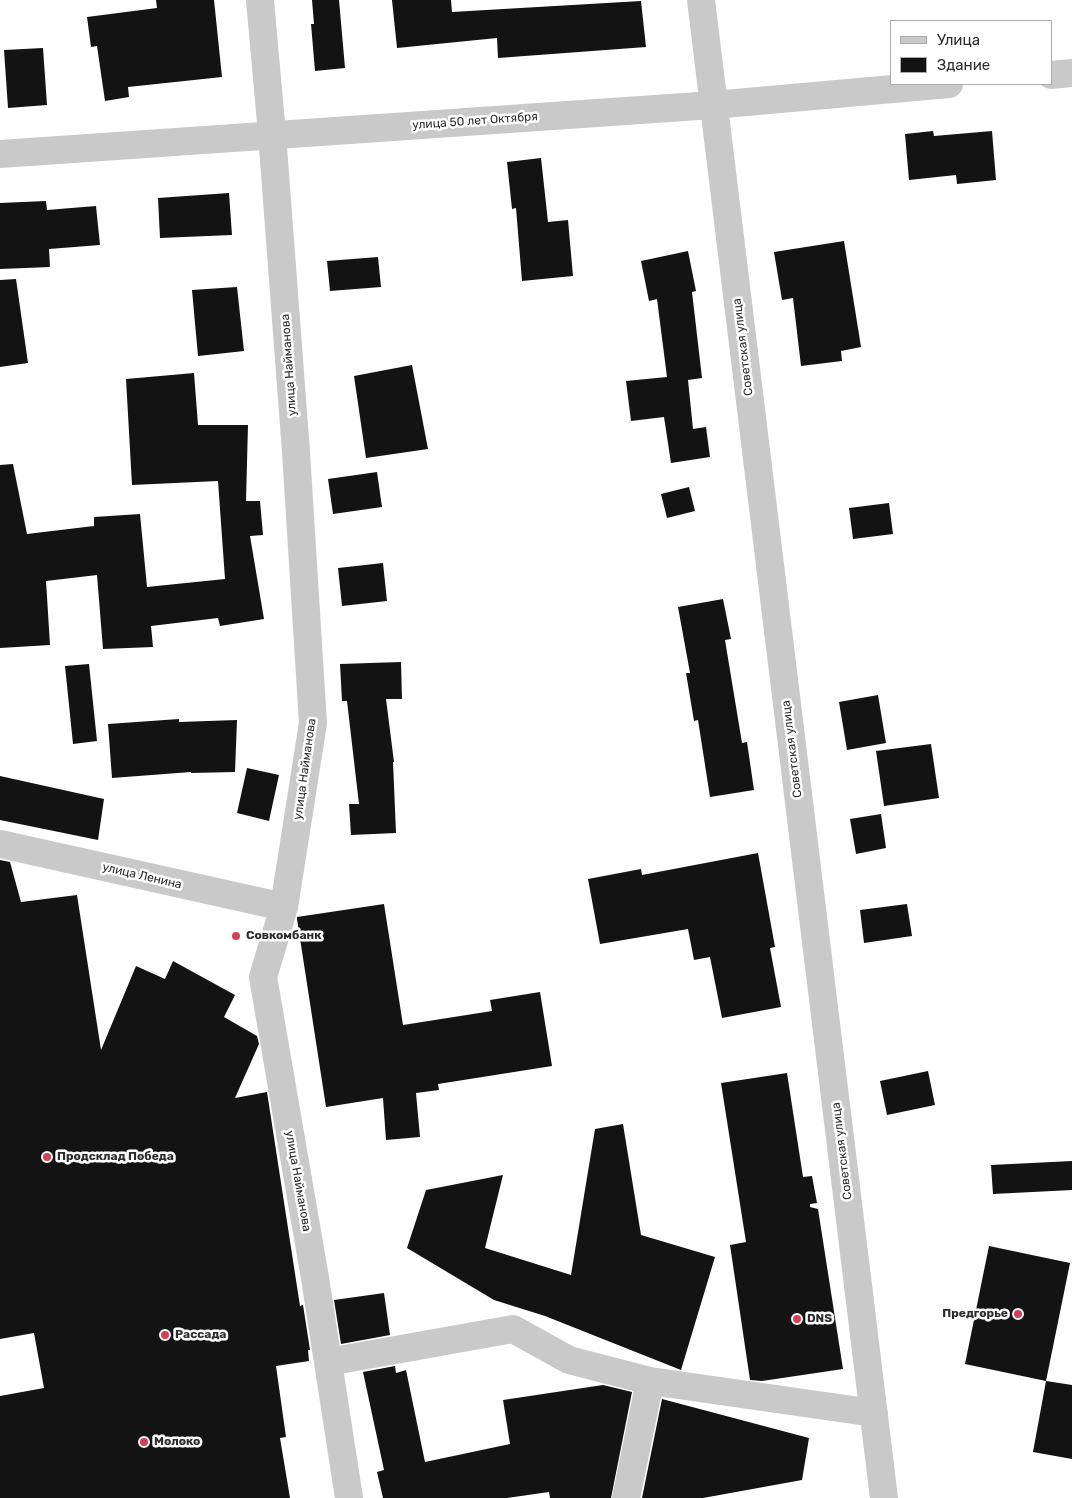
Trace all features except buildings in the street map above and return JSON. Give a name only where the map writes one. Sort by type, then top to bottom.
[{"type":"street","name":"улица Найманова","points":[[260,0],[294,432],[313,723],[284,907],[263,977],[350,1498]]},
{"type":"street","name":"Советская улица","points":[[701,0],[884,1498]]},
{"type":"street","points":[[1052,74],[1072,73]]},
{"type":"street","name":"улица 50 лет Октября","points":[[0,154],[713,105],[938,85]]},
{"type":"street","name":"улица Ленина","points":[[0,844],[284,907]]},
{"type":"street","points":[[328,1362],[513,1329],[569,1360],[650,1381],[874,1414]]},
{"type":"street","points":[[626,1498],[650,1381]]},
{"type":"place","name":"Совкомбанк","points":[[236,936]]},
{"type":"place","name":"Продсклад Победа","points":[[47,1157]]},
{"type":"place","name":"Предгорье","points":[[1018,1314]]},
{"type":"place","name":"DNS","points":[[797,1319]]},
{"type":"place","name":"Рассада","points":[[165,1335]]},
{"type":"place","name":"Молоко","points":[[144,1442]]}]
